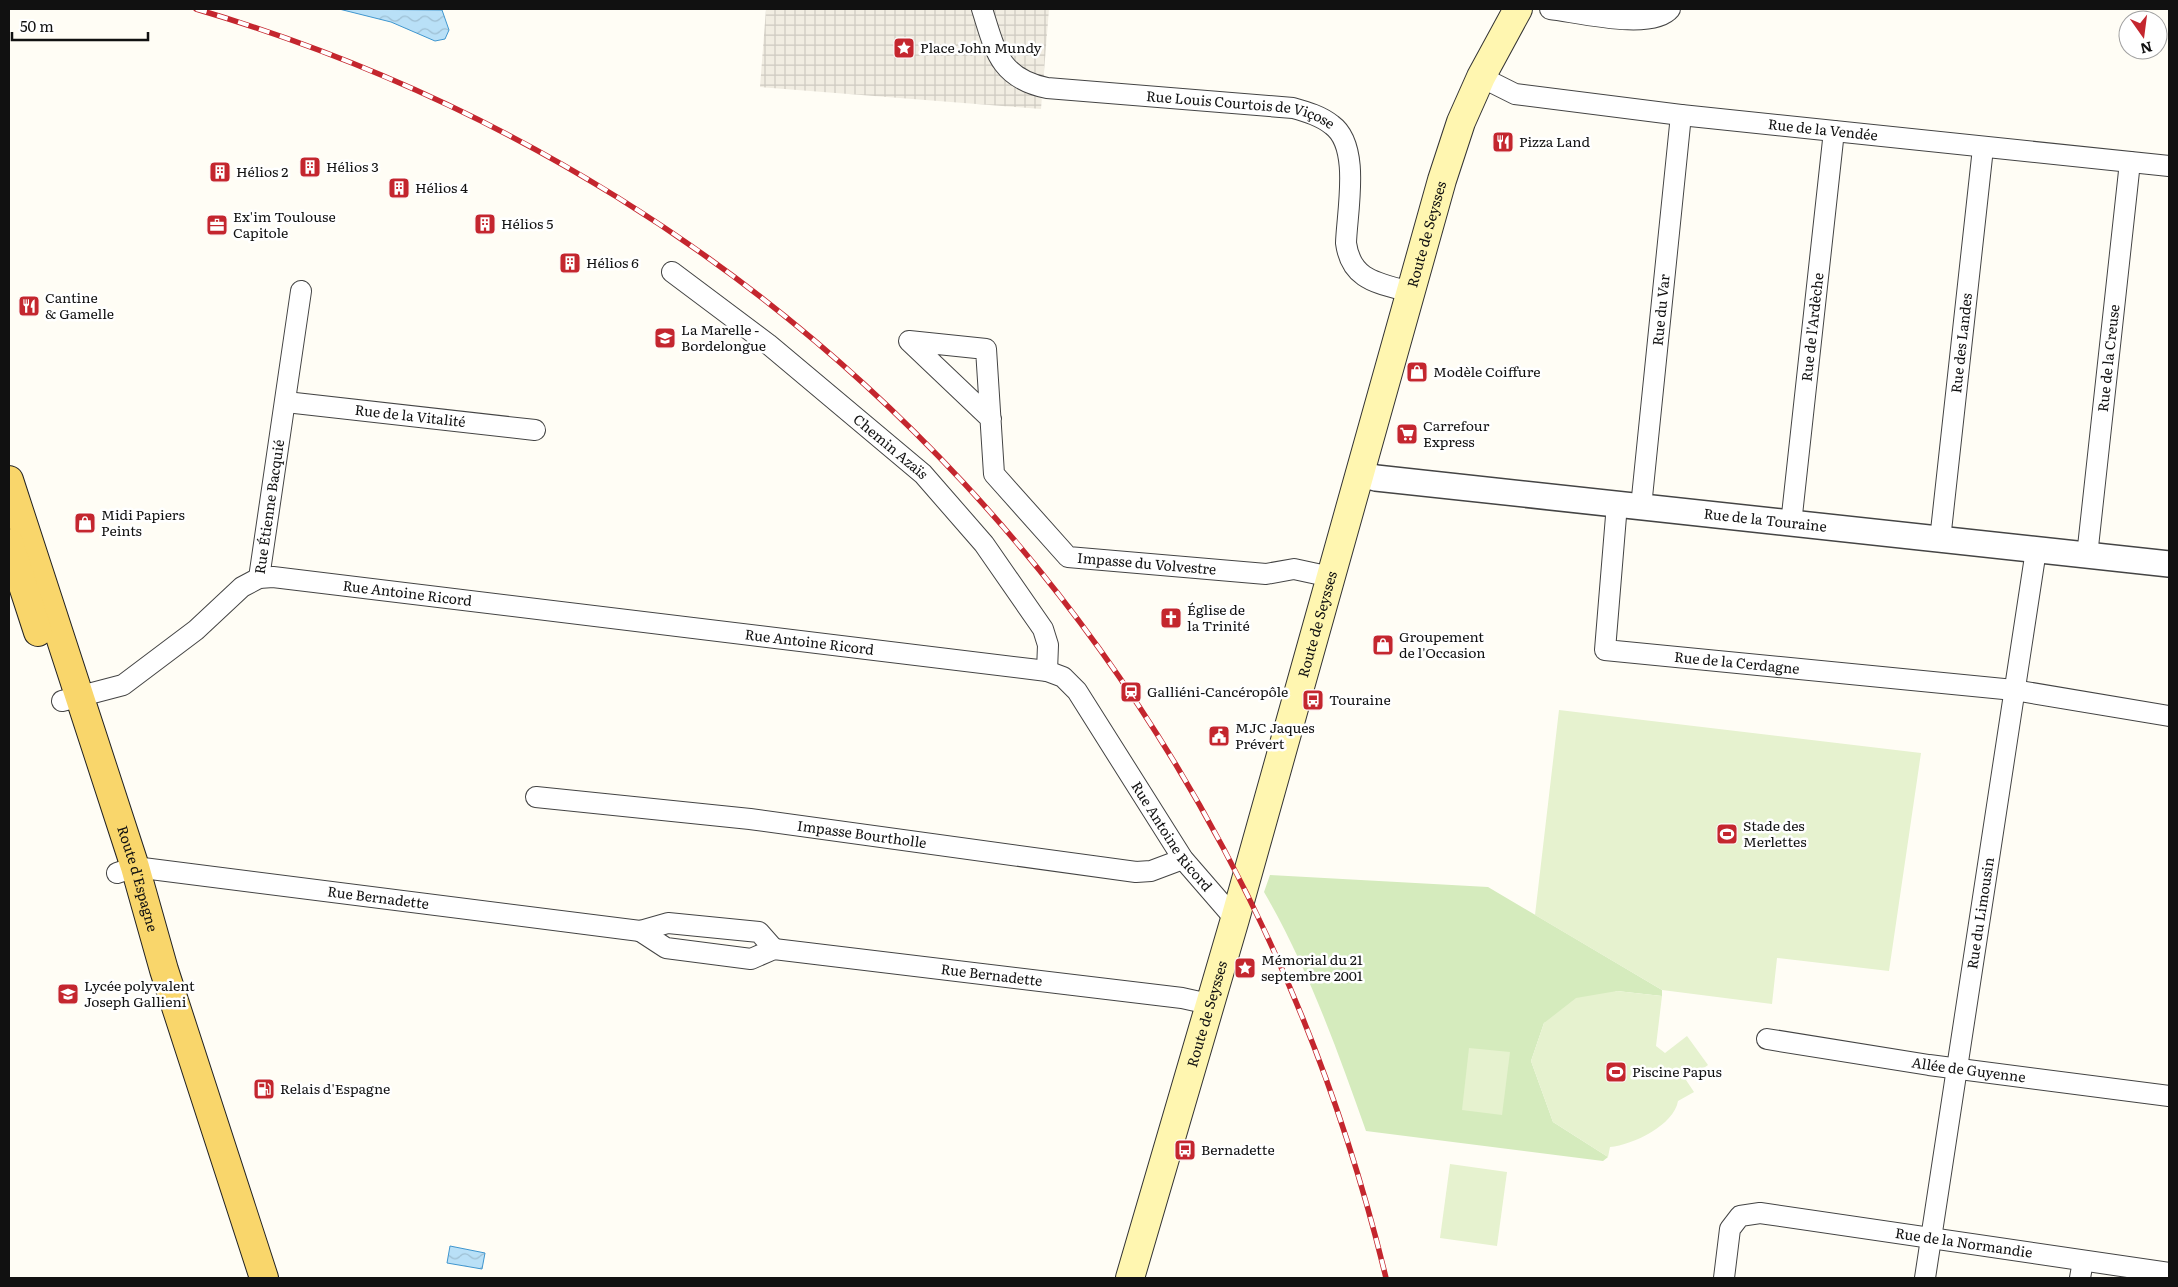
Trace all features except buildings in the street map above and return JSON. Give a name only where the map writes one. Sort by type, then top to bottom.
[{"type":"main road","name":"Route de Seysses","points":[[1130,1278],[1235,920],[1442,180],[1461,122],[1480,77],[1518,9]]},
{"type":"main road","name":"Route d'Espagne","points":[[9,480],[70,698],[126,870],[245,1278]]},
{"type":"main road","name":"Route d'Espagne","points":[[9,543],[70,698]]},
{"type":"main road","name":"Route d'Espagne","points":[[126,870],[164,970],[264,1278]]},
{"type":"street","name":"Rue Louis Courtois de Viçose","points":[[982,9],[998,57],[1018,79],[1031,85],[1046,88],[1293,108],[1311,113],[1333,125],[1347,146],[1350,162],[1347,254],[1361,274],[1371,281],[1410,292]]},
{"type":"street","points":[[1550,9],[1637,20],[1655,17],[1670,9]]},
{"type":"street","name":"Rue de la Vendée","points":[[1480,77],[1515,94],[1681,115],[2169,166]]},
{"type":"street","name":"Rue du Var","points":[[1629,506],[1681,115]]},
{"type":"street","name":"Rue de l'Ardèche","points":[[1791,524],[1834,131]]},
{"type":"street","name":"Rue des Landes","points":[[1940,540],[1983,148]]},
{"type":"street","name":"Rue de la Creuse","points":[[2087,556],[2130,162]]},
{"type":"street","name":"Chemin Azaïs","points":[[672,272],[768,344],[923,474],[984,544],[1042,629],[1048,645],[1047,671]]},
{"type":"street","name":"Rue Étienne Bacquié","points":[[70,698],[122,685],[196,630],[242,587],[258,578],[259,562],[286,402],[286,387],[301,291]]},
{"type":"street","name":"Impasse du Volvestre","points":[[991,419],[909,341],[986,349],[991,419],[994,474],[1068,557],[1266,574],[1294,569],[1331,577]]},
{"type":"street","name":"Rue de la Vitalité","points":[[286,402],[534,430]]},
{"type":"street","name":"Rue de la Touraine","points":[[1360,474],[1376,478],[2169,564]]},
{"type":"street","name":"Rue de la Cerdagne","points":[[1629,506],[1604,650],[2014,690]]},
{"type":"street","name":"Rue du Limousin","points":[[1925,1278],[2036,550]]},
{"type":"street","name":"Rue Antoine Ricord","points":[[258,578],[273,577],[1047,671],[1063,677],[1084,701],[1183,859],[1235,920]]},
{"type":"street","points":[[2014,690],[2169,716]]},
{"type":"street","name":"Impasse Bourtholle","points":[[536,797],[750,820],[1136,872],[1151,871],[1183,859]]},
{"type":"street","name":"Rue Bernadette","points":[[126,870],[640,931],[668,923],[759,932],[774,949]]},
{"type":"street","name":"Rue Bernadette","points":[[640,931],[666,948],[751,959],[774,949],[1187,999],[1209,1004]]},
{"type":"street","name":"Allée de Guyenne","points":[[1767,1039],[1958,1069],[2169,1096]]},
{"type":"street","name":"Rue de la Normandie","points":[[1724,1278],[1730,1229],[1740,1216],[1760,1213],[1932,1238],[2082,1269],[2169,1273]]},
{"type":"green space","name":"Stade des Merlettes","points":[[1559,710],[1921,753],[1889,971],[1777,958],[1772,1004],[1662,990],[1535,915]]},
{"type":"green space","points":[[1270,875],[1488,887],[1662,990],[1662,996],[1617,991],[1544,1023],[1531,1061],[1553,1122],[1608,1157],[1603,1161],[1366,1131],[1321,1009],[1280,921],[1264,892]]},
{"type":"green space","name":"Piscine Papus","points":[[1617,991],[1662,996],[1656,1046],[1665,1053],[1687,1036],[1708,1065],[1686,1080],[1694,1092],[1678,1101],[1675,1110],[1661,1126],[1641,1138],[1610,1147],[1608,1157],[1553,1122],[1531,1061],[1544,1023],[1576,998]]},
{"type":"green space","points":[[1469,1048],[1510,1052],[1502,1115],[1462,1110]]},
{"type":"green space","points":[[1450,1164],[1507,1172],[1497,1246],[1440,1238]]},
{"type":"shaded area","name":"Place John Mundy","points":[[766,9],[1049,9],[1041,109],[760,87]]},
{"type":"water","points":[[339,9],[442,10],[449,30],[445,39],[435,41],[391,22]]},
{"type":"water","points":[[450,1246],[485,1253],[482,1269],[447,1263]]},
{"type":"railway","points":[[196,9],[415,90],[616,197],[800,328],[963,482],[1104,656],[1223,848],[1317,1056],[1386,1278]]},
{"type":"place","name":"Place John Mundy","points":[[904,48]]},
{"type":"place","name":"Pizza Land","points":[[1503,142]]},
{"type":"place","name":"Hélios 3","points":[[310,167]]},
{"type":"place","name":"Hélios 2","points":[[220,172]]},
{"type":"place","name":"Hélios 4","points":[[399,188]]},
{"type":"place","name":"Hélios 5","points":[[485,224]]},
{"type":"place","name":"Ex'im Toulouse Capitole","points":[[217,225]]},
{"type":"place","name":"Hélios 6","points":[[570,263]]},
{"type":"place","name":"Cantine & Gamelle","points":[[29,306]]},
{"type":"place","name":"La Marelle - Bordelongue","points":[[665,338]]},
{"type":"place","name":"Modèle Coiffure","points":[[1417,372]]},
{"type":"place","name":"Carrefour Express","points":[[1407,434]]},
{"type":"place","name":"Midi Papiers Peints","points":[[85,523]]},
{"type":"place","name":"Église de la Trinité","points":[[1171,618]]},
{"type":"place","name":"Groupement de l'Occasion","points":[[1383,645]]},
{"type":"place","name":"Galliéni-Cancéropôle","points":[[1131,692]]},
{"type":"place","name":"Touraine","points":[[1313,700]]},
{"type":"place","name":"MJC Jaques Prévert","points":[[1219,736]]},
{"type":"place","name":"Stade des Merlettes","points":[[1727,834]]},
{"type":"place","name":"Mémorial du 21 septembre 2001","points":[[1245,968]]},
{"type":"place","name":"Lycée polyvalent Joseph Gallieni","points":[[68,994]]},
{"type":"place","name":"Piscine Papus","points":[[1616,1072]]},
{"type":"place","name":"Relais d'Espagne","points":[[264,1089]]},
{"type":"place","name":"Bernadette","points":[[1185,1150]]}]
